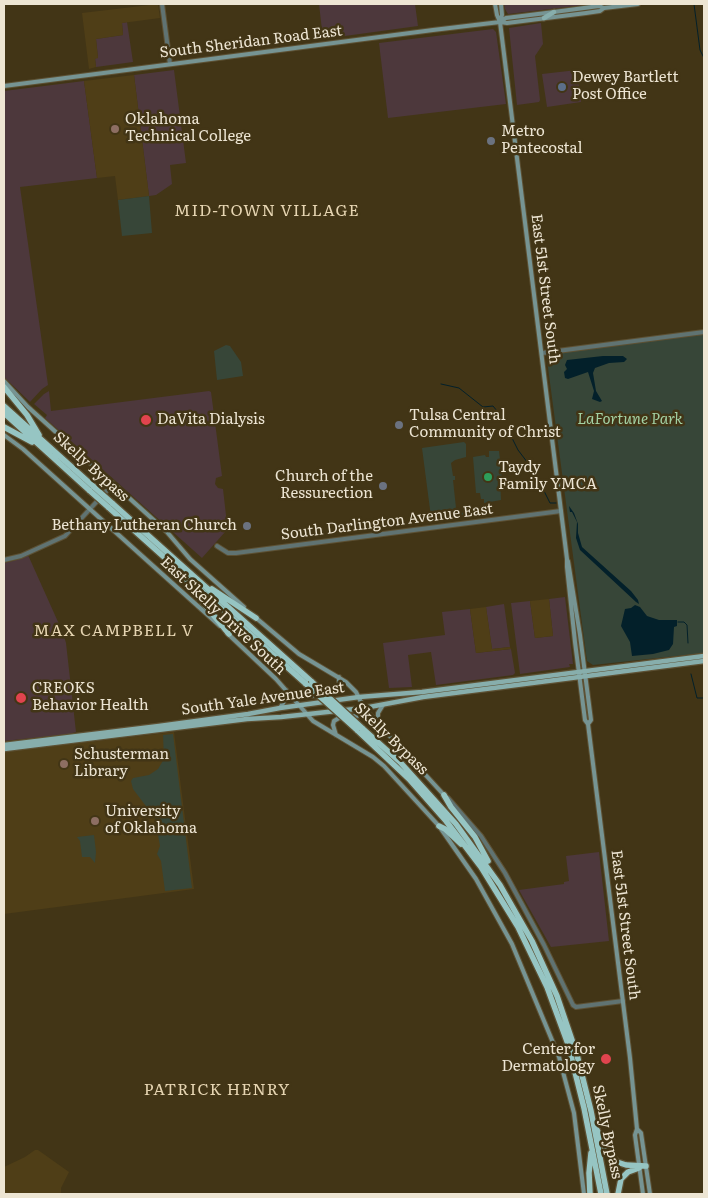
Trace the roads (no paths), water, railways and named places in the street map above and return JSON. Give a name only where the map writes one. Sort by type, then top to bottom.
[{"type":"highway","points":[[4,387],[26,415],[42,444]]},
{"type":"highway","name":"Skelly Bypass","points":[[4,406],[42,444]]},
{"type":"highway","name":"Skelly Bypass","points":[[4,413],[194,577],[360,729],[400,762],[470,841],[500,885],[532,941],[557,996],[577,1055],[593,1120],[607,1194]]},
{"type":"highway","points":[[4,427],[42,444]]},
{"type":"highway","name":"Skelly Bypass","points":[[110,505],[174,566],[309,683]]},
{"type":"highway","points":[[174,566],[192,591],[220,621],[229,634]]},
{"type":"highway","points":[[194,577],[256,618]]},
{"type":"highway","name":"Skelly Bypass","points":[[360,729],[421,792],[472,854],[518,927],[550,994],[561,1024],[575,1070],[601,1194]]},
{"type":"highway","points":[[444,795],[475,837],[500,885]]},
{"type":"highway","points":[[439,826],[445,829],[472,854]]},
{"type":"highway","points":[[593,1120],[606,1150],[612,1158],[626,1165],[639,1167]]},
{"type":"highway","points":[[590,1194],[589,1173],[592,1146]]},
{"type":"highway","points":[[618,1194],[621,1178],[628,1172],[646,1166]]},
{"type":"main road","name":"East 51st Street South","points":[[495,4],[500,22],[567,559],[574,592],[585,674],[590,720],[588,724]]},
{"type":"main road","name":"East 51st Street South","points":[[500,22],[502,14],[501,4]]},
{"type":"main road","name":"South Sheridan Road East","points":[[4,86],[500,22],[507,23],[600,11],[604,8],[638,4]]},
{"type":"main road","name":"South Sheridan Road East","points":[[500,22],[506,18],[599,6],[604,8]]},
{"type":"main road","points":[[544,18],[554,12]]},
{"type":"main road","name":"East Skelly Drive South","points":[[4,381],[28,407],[167,532],[190,559],[256,618],[299,654],[350,686],[359,697],[364,708],[444,795]]},
{"type":"main road","name":"East Skelly Drive South","points":[[4,435],[229,634],[286,690],[317,724],[381,762],[439,826],[476,879],[495,912],[520,962],[553,1042],[566,1078],[574,1112],[584,1194]]},
{"type":"main road","name":"East 51st Street South","points":[[567,559],[579,674],[585,720],[588,724],[623,1001],[637,1128],[635,1135],[643,1194]]},
{"type":"main road","name":"South Yale Avenue East","points":[[585,674],[704,656]]},
{"type":"main road","name":"South Yale Avenue East","points":[[4,745],[160,729],[236,718],[298,705],[359,697],[414,695],[579,674],[704,661]]},
{"type":"main road","points":[[290,695],[302,697],[335,692],[340,687],[338,677]]},
{"type":"main road","points":[[280,708],[286,699],[286,690]]},
{"type":"main road","name":"South Yale Avenue East","points":[[236,718],[364,708],[383,705],[414,695]]},
{"type":"main road","points":[[379,724],[378,713],[383,705]]},
{"type":"main road","points":[[336,735],[333,725],[334,721],[339,718],[364,715],[379,724]]},
{"type":"main road","name":"South Yale Avenue East","points":[[4,749],[80,737]]},
{"type":"main road","name":"East 51st Street South","points":[[637,1128],[641,1133],[650,1194]]},
{"type":"street","points":[[162,4],[170,64]]},
{"type":"street","points":[[542,352],[704,332]]},
{"type":"street","points":[[4,560],[21,556],[62,538],[113,484]]},
{"type":"street","name":"South Darlington Avenue East","points":[[217,546],[228,553],[236,553],[561,511]]},
{"type":"street","name":"East Skelly Drive South","points":[[444,795],[468,820],[493,854],[531,920],[571,1003],[576,1007],[623,1001]]},
{"type":"water","points":[[623,356],[627,359],[624,362],[609,363],[595,368],[593,373],[596,391],[602,401],[600,402],[592,399],[594,391],[588,372],[568,379],[565,378],[564,372],[567,369],[565,365],[567,360]]},
{"type":"water","points":[[569,506],[574,513],[578,524],[578,533],[582,547],[631,591],[639,604],[580,550],[576,538],[577,522],[572,512],[570,512]]},
{"type":"water","points":[[635,605],[640,607],[647,616],[659,620],[677,620],[677,626],[674,627],[673,644],[669,650],[632,656],[630,642],[621,626],[625,609]]},
{"type":"waterway","points":[[694,4],[700,50],[704,58]]},
{"type":"waterway","points":[[441,384],[459,388],[483,407],[493,406],[502,417],[507,419]]},
{"type":"waterway","points":[[512,438],[518,450],[534,471],[550,503],[556,503]]},
{"type":"waterway","points":[[678,622],[684,622],[687,625],[688,643]]},
{"type":"waterway","points":[[691,674],[697,698],[704,698]]},
{"type":"place","name":"Dewey Bartlett Post Office","points":[[562,87]]},
{"type":"place","name":"Oklahoma Technical College","points":[[115,129]]},
{"type":"place","name":"Metro Pentecostal","points":[[491,141]]},
{"type":"place","name":"DaVita Dialysis","points":[[146,420]]},
{"type":"place","name":"Tulsa Central Community of Christ","points":[[399,425]]},
{"type":"place","name":"Taydy Family YMCA","points":[[488,477]]},
{"type":"place","name":"Church of the Ressurection","points":[[383,486]]},
{"type":"place","name":"Bethany Lutheran Church","points":[[247,526]]},
{"type":"place","name":"CREOKS Behavior Health","points":[[21,698]]},
{"type":"place","name":"Schusterman Library","points":[[64,764]]},
{"type":"place","name":"University of Oklahoma","points":[[95,821]]},
{"type":"place","name":"Center for Dermatology","points":[[606,1059]]},
{"type":"district","name":"MID-TOWN VILLAGE","points":[[267,211]]},
{"type":"district","name":"MAX CAMPBELL V","points":[[114,631]]},
{"type":"district","name":"PATRICK HENRY","points":[[217,1090]]},
{"type":"park label","name":"LaFortune Park","points":[[630,420]]}]
